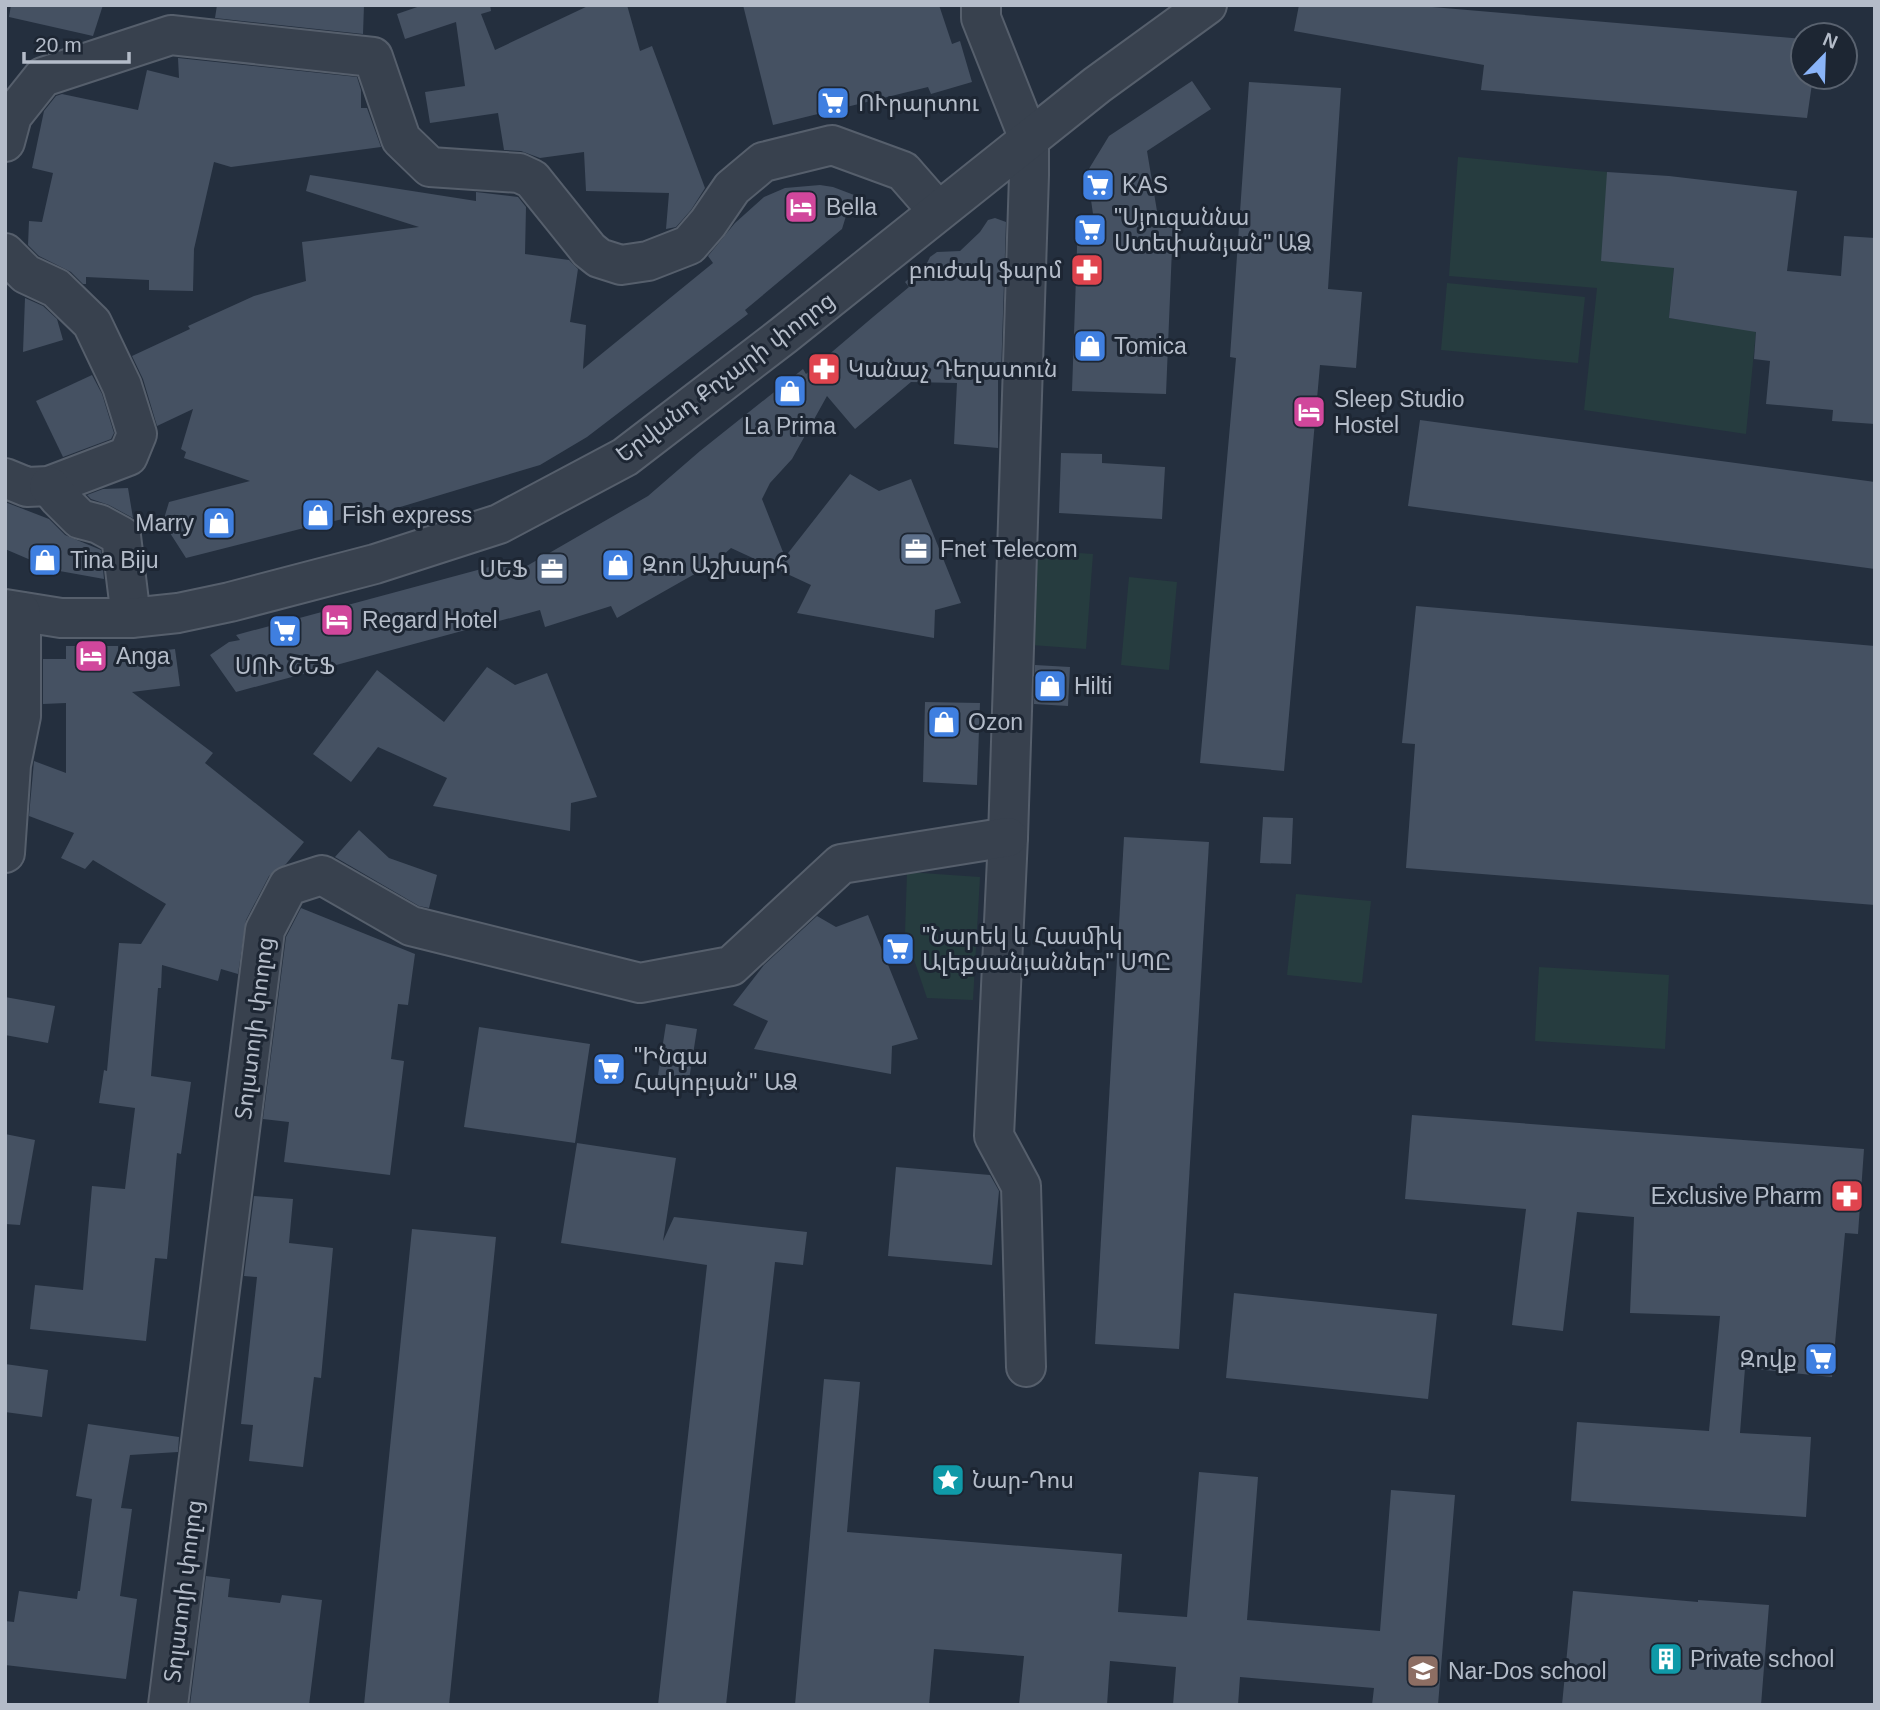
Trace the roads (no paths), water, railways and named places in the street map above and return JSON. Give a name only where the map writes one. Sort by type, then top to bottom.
[{"type":"street","points":[[981,5],[981,18],[1026,132],[1030,175],[1008,837],[994,1136],[1021,1186],[1026,1367]]},
{"type":"street","name":"Երվանդ Քոչարի փողոց","points":[[10,604],[61,618],[130,610],[178,613],[375,564],[499,524],[625,457],[795,326],[933,207],[1184,5]]},
{"type":"street","name":"Երվանդ Քոչարի փողոց","points":[[1026,132],[1097,85],[1207,5]]},
{"type":"street","points":[[5,142],[12,116],[43,77],[171,35],[373,57],[401,139],[430,166],[519,173],[531,179],[589,250],[598,258],[621,265],[648,261],[689,245],[732,188],[763,162],[832,145],[903,172],[933,207]]},
{"type":"street","points":[[5,478],[27,487],[49,485],[128,456],[137,434],[121,386],[92,323],[56,288],[26,274],[6,255]]},
{"type":"street","points":[[49,485],[80,519],[99,524],[121,536],[130,610]]},
{"type":"street","points":[[5,853],[11,765],[21,716],[10,604]]},
{"type":"street","name":"Տոլստոյի փողոց","points":[[168,1705],[265,930],[288,886],[322,875],[411,926],[640,983],[731,966],[841,864],[1008,837]]},
{"type":"place","name":"ՈՒրարտու","points":[[833,103]]},
{"type":"place","name":"KAS","points":[[1098,185]]},
{"type":"place","name":"Bella","points":[[801,207]]},
{"type":"place","name":"\"Սյուզաննա Ստեփանյան\" ԱՁ","points":[[1090,230]]},
{"type":"place","name":"բուժակ ֆարմ","points":[[1087,270]]},
{"type":"place","name":"Tomica","points":[[1090,346]]},
{"type":"place","name":"Կանաչ Դեղատուն","points":[[824,369]]},
{"type":"place","name":"La Prima","points":[[790,391]]},
{"type":"place","name":"Sleep Studio Hostel","points":[[1309,412]]},
{"type":"place","name":"Fish express","points":[[318,515]]},
{"type":"place","name":"Marry","points":[[219,523]]},
{"type":"place","name":"Fnet Telecom","points":[[916,549]]},
{"type":"place","name":"Tina Biju","points":[[45,560]]},
{"type":"place","name":"Զոո Աշխարհ","points":[[618,565]]},
{"type":"place","name":"ՍԵՖ","points":[[552,569]]},
{"type":"place","name":"Regard Hotel","points":[[337,620]]},
{"type":"place","name":"ՍՈՒ ՇԵՖ","points":[[285,631]]},
{"type":"place","name":"Anga","points":[[91,656]]},
{"type":"place","name":"Hilti","points":[[1050,686]]},
{"type":"place","name":"Ozon","points":[[944,722]]},
{"type":"place","name":"\"Նարեկ և Հասմիկ Ալեքսանյաններ\" ՍՊԸ","points":[[898,949]]},
{"type":"place","name":"\"Ինգա Հակոբյան\" ԱՁ","points":[[609,1069]]},
{"type":"place","name":"Exclusive Pharm","points":[[1847,1196]]},
{"type":"place","name":"Զովք","points":[[1821,1359]]},
{"type":"place","name":"Նար-Դոս","points":[[948,1480]]},
{"type":"place","name":"Private school","points":[[1666,1659]]},
{"type":"place","name":"Nar-Dos school","points":[[1423,1671]]}]
